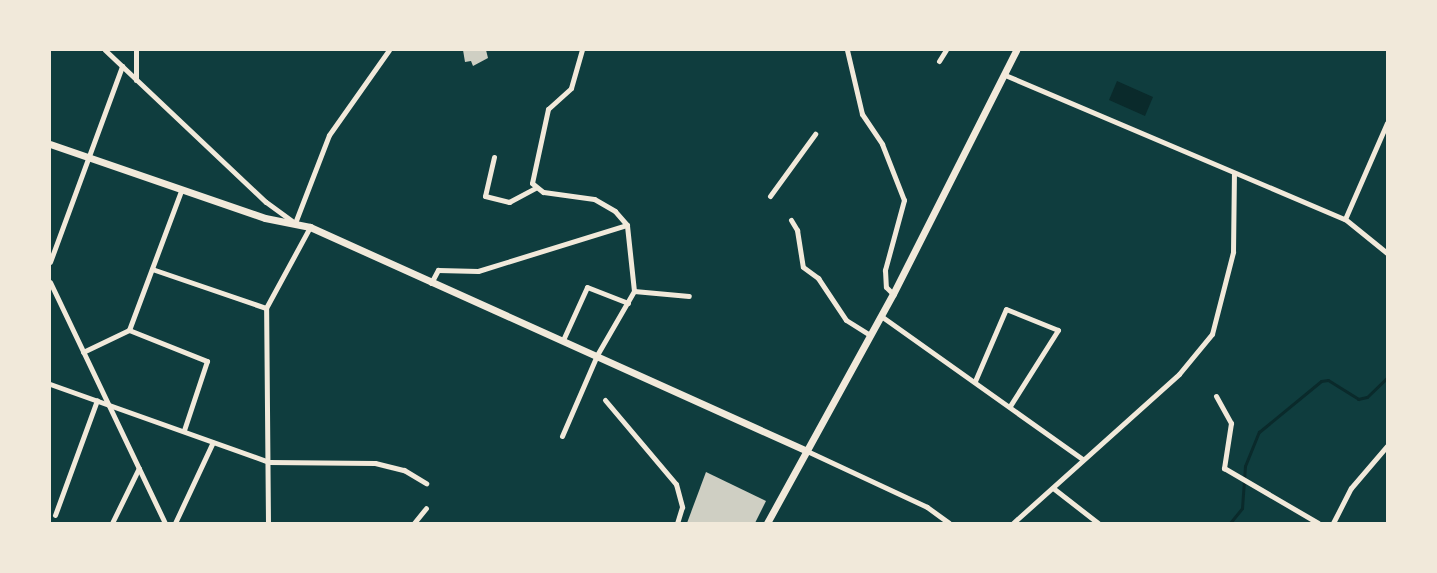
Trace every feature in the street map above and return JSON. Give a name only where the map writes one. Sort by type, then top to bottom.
[{"type":"street","points":[[105,50],[266,202],[295,223]]},
{"type":"street","points":[[136,50],[136,80]]},
{"type":"street","points":[[295,223],[329,135],[389,50]]},
{"type":"street","points":[[535,188],[548,109],[571,88],[582,50]]},
{"type":"street","points":[[847,50],[862,114],[882,144],[904,200],[885,270],[886,287],[893,294]]},
{"type":"street","points":[[940,61],[946,50]]},
{"type":"street","points":[[767,523],[893,294],[1005,76],[1016,50]]},
{"type":"street","points":[[50,262],[122,66]]},
{"type":"street","points":[[1005,76],[1234,174],[1345,219],[1387,253]]},
{"type":"street","points":[[1345,219],[1387,123]]},
{"type":"street","points":[[770,196],[815,134]]},
{"type":"street","points":[[50,144],[265,218],[310,227],[807,451],[927,507],[949,523]]},
{"type":"street","points":[[494,157],[485,196],[509,202],[535,188],[594,199],[615,210],[627,225],[634,291],[597,355],[562,436]]},
{"type":"street","points":[[1013,523],[1053,488],[1082,459],[1179,374],[1212,334],[1233,252],[1234,174]]},
{"type":"street","points":[[83,352],[129,330],[181,190]]},
{"type":"street","points":[[791,220],[798,230],[803,267],[818,278],[846,320],[870,335]]},
{"type":"street","points":[[431,283],[438,270],[478,271],[627,225]]},
{"type":"street","points":[[268,523],[269,462],[266,308],[310,227]]},
{"type":"street","points":[[152,269],[266,308]]},
{"type":"street","points":[[50,282],[165,523]]},
{"type":"street","points":[[563,340],[587,287],[628,303]]},
{"type":"street","points":[[634,291],[689,296]]},
{"type":"street","points":[[975,382],[1006,309],[1058,330],[1010,406]]},
{"type":"street","points":[[881,316],[1082,459]]},
{"type":"street","points":[[129,330],[207,361],[184,430]]},
{"type":"street","points":[[50,384],[184,430],[269,462],[375,463],[404,470],[426,483]]},
{"type":"street","points":[[1216,396],[1232,422],[1224,468],[1318,523]]},
{"type":"street","points":[[55,514],[97,400]]},
{"type":"street","points":[[605,400],[676,484],[682,507],[677,523]]},
{"type":"street","points":[[175,523],[213,442]]},
{"type":"street","points":[[1333,523],[1351,488],[1387,446]]},
{"type":"street","points":[[112,523],[139,468]]},
{"type":"street","points":[[1053,488],[1098,523]]},
{"type":"street","points":[[414,523],[426,508]]},
{"type":"water","points":[[1117,81],[1153,97],[1145,116],[1109,100]]},
{"type":"building","points":[[463,50],[486,50],[488,58],[473,66],[471,61],[465,62]]},
{"type":"building","points":[[706,472],[766,501],[755,523],[687,523]]},
{"type":"waterway","points":[[1230,523],[1242,508],[1245,466],[1259,432],[1321,381],[1328,380],[1358,399],[1367,397],[1387,378]]}]
